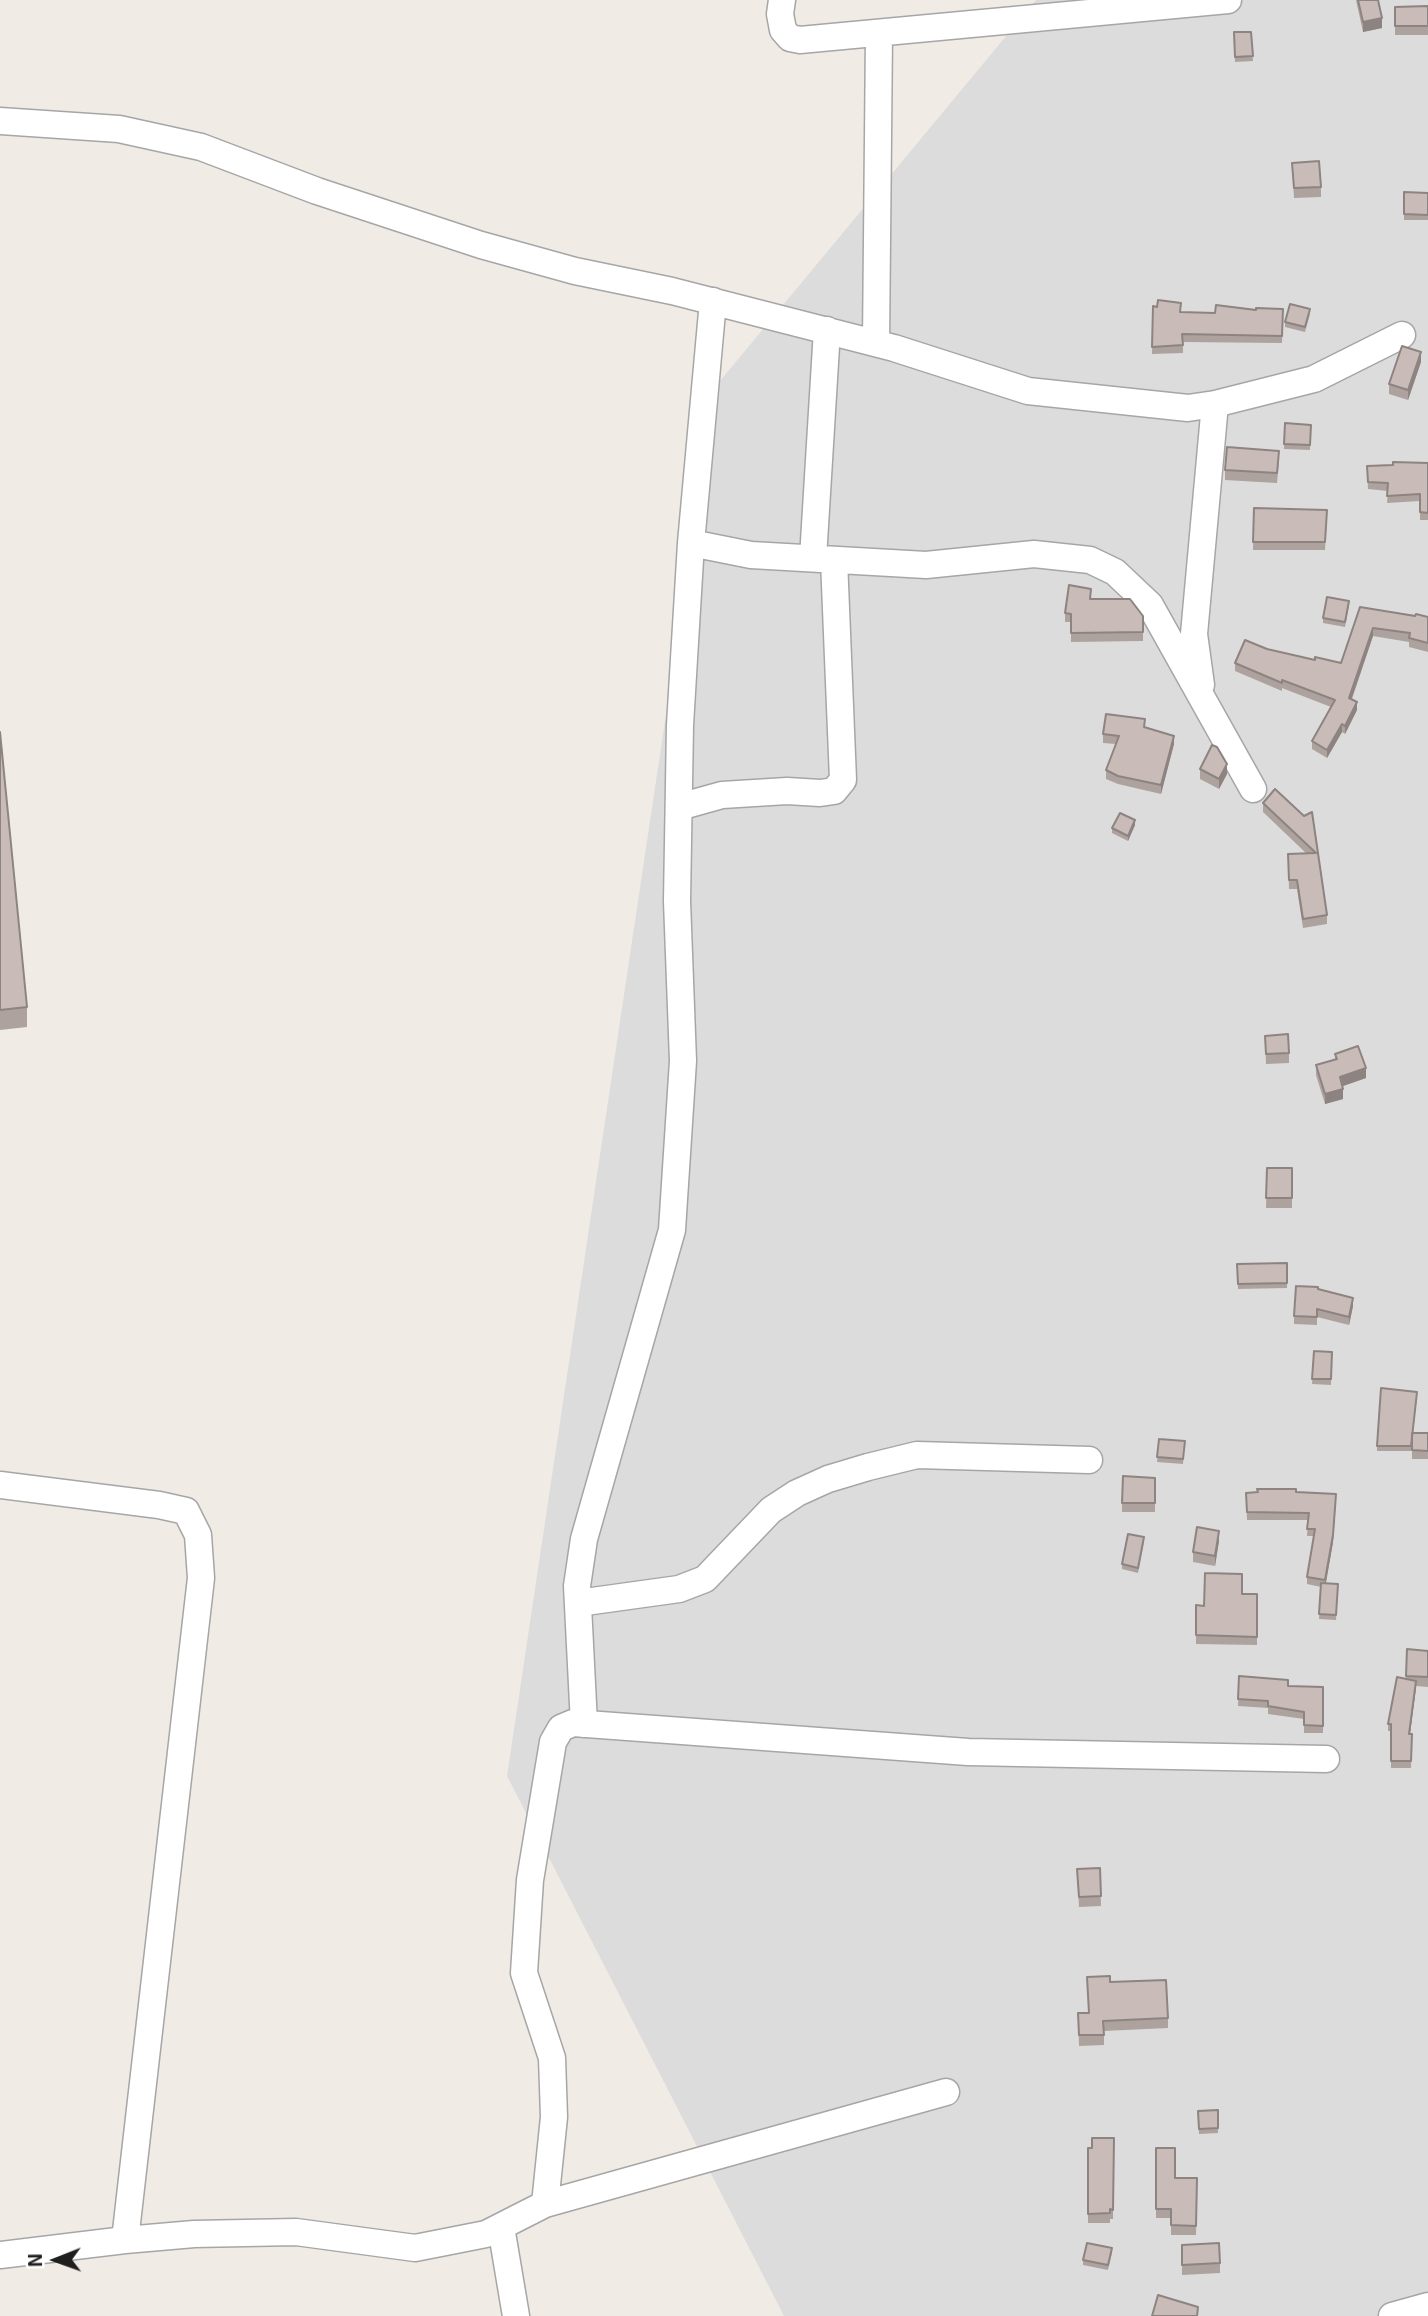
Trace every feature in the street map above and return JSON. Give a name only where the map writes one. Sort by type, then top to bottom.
[{"type":"street","points":[[782,0],[782,30],[790,38],[800,40],[1228,0]]},
{"type":"street","points":[[876,343],[879,34]]},
{"type":"street","points":[[0,121],[119,129],[201,147],[317,191],[481,245],[575,271],[713,301],[876,343],[1028,391],[1188,408],[1215,404],[1314,379],[1402,335]]},
{"type":"street","points":[[584,1724],[577,1586],[584,1539],[672,1230],[683,1060],[677,901],[680,725],[691,543],[713,301]]},
{"type":"street","points":[[679,807],[722,795],[834,791],[843,780],[823,559],[827,330]]},
{"type":"street","points":[[1203,701],[1194,634],[1215,404]]},
{"type":"street","points":[[691,543],[751,555],[926,565],[1034,554],[1090,559],[1115,572],[1150,605],[1253,789]]},
{"type":"street","points":[[578,1603],[680,1588],[705,1579],[771,1510],[797,1493],[828,1479],[868,1467],[917,1455],[1089,1460]]},
{"type":"street","points":[[0,1485],[159,1505],[186,1511],[198,1535],[201,1578],[125,2239]]},
{"type":"street","points":[[545,2204],[554,2117],[552,2058],[524,1973],[530,1880],[553,1742],[561,1728],[573,1723],[968,1752],[1326,1759]]},
{"type":"street","points":[[0,2255],[125,2239],[194,2234],[296,2232],[415,2248],[486,2234],[545,2204],[946,2092]]},
{"type":"street","points":[[501,2227],[516,2316]]},
{"type":"street","points":[[1392,2316],[1428,2305]]},
{"type":"shaded area","points":[[1036,0],[1428,0],[1428,2316],[784,2316],[507,1776],[715,387]]},
{"type":"building","points":[[1358,0],[1378,0],[1382,18],[1363,22]]},
{"type":"building","points":[[1428,6],[1428,26],[1395,26],[1395,7]]},
{"type":"building","points":[[1234,32],[1251,32],[1253,56],[1235,57]]},
{"type":"building","points":[[1319,161],[1321,187],[1294,188],[1292,163]]},
{"type":"building","points":[[1404,192],[1428,193],[1428,215],[1404,214]]},
{"type":"building","points":[[1158,300],[1181,303],[1180,312],[1215,313],[1216,305],[1256,310],[1283,309],[1282,336],[1182,334],[1183,345],[1152,347],[1153,306],[1157,307]]},
{"type":"building","points":[[1290,304],[1310,309],[1305,327],[1285,322]]},
{"type":"building","points":[[1402,346],[1421,352],[1408,390],[1389,384]]},
{"type":"building","points":[[1285,423],[1311,425],[1310,445],[1284,444]]},
{"type":"building","points":[[1227,447],[1279,451],[1277,473],[1225,470]]},
{"type":"building","points":[[1393,462],[1428,463],[1428,513],[1420,512],[1420,494],[1387,496],[1388,483],[1368,482],[1367,466],[1393,465]]},
{"type":"building","points":[[1254,508],[1327,510],[1325,542],[1253,542]]},
{"type":"building","points":[[1069,585],[1091,589],[1090,599],[1130,599],[1143,616],[1143,632],[1071,633],[1071,614],[1065,613]]},
{"type":"building","points":[[1327,597],[1349,601],[1345,622],[1323,618]]},
{"type":"building","points":[[1360,607],[1428,617],[1428,643],[1409,638],[1410,633],[1373,628],[1349,698],[1357,702],[1345,726],[1342,724],[1327,750],[1312,741],[1335,700],[1282,680],[1282,683],[1235,663],[1245,640],[1267,649],[1341,663]]},
{"type":"building","points":[[1106,714],[1145,719],[1144,727],[1174,736],[1161,785],[1118,776],[1106,770],[1119,736],[1103,734]]},
{"type":"building","points":[[0,732],[27,1007],[0,1010]]},
{"type":"building","points":[[1212,745],[1217,747],[1227,764],[1219,779],[1200,769]]},
{"type":"building","points":[[1275,789],[1304,816],[1312,812],[1327,915],[1303,919],[1297,880],[1289,880],[1288,854],[1316,853],[1263,803]]},
{"type":"building","points":[[1120,813],[1135,820],[1128,836],[1112,828]]},
{"type":"building","points":[[1288,1034],[1289,1053],[1266,1054],[1265,1036]]},
{"type":"building","points":[[1358,1046],[1366,1068],[1340,1077],[1343,1089],[1325,1094],[1316,1065],[1337,1059],[1335,1054]]},
{"type":"building","points":[[1267,1168],[1292,1168],[1292,1198],[1266,1198]]},
{"type":"building","points":[[1287,1263],[1287,1283],[1238,1284],[1237,1264]]},
{"type":"building","points":[[1296,1286],[1318,1287],[1353,1298],[1349,1317],[1317,1309],[1317,1317],[1294,1316]]},
{"type":"building","points":[[1314,1351],[1332,1352],[1331,1379],[1312,1379]]},
{"type":"building","points":[[1381,1388],[1417,1392],[1411,1446],[1377,1446]]},
{"type":"building","points":[[1412,1433],[1428,1433],[1428,1451],[1412,1450]]},
{"type":"building","points":[[1159,1439],[1185,1441],[1183,1459],[1157,1457]]},
{"type":"building","points":[[1123,1476],[1155,1478],[1155,1503],[1122,1503]]},
{"type":"building","points":[[1257,1489],[1296,1489],[1296,1492],[1336,1494],[1333,1535],[1325,1580],[1307,1577],[1315,1529],[1307,1529],[1309,1513],[1247,1512],[1246,1493],[1258,1492]]},
{"type":"building","points":[[1197,1527],[1219,1531],[1215,1556],[1193,1552]]},
{"type":"building","points":[[1128,1534],[1144,1537],[1138,1568],[1122,1564]]},
{"type":"building","points":[[1205,1573],[1242,1574],[1242,1594],[1257,1594],[1257,1637],[1196,1635],[1196,1605],[1204,1606]]},
{"type":"building","points":[[1321,1583],[1338,1584],[1336,1615],[1319,1614]]},
{"type":"building","points":[[1407,1649],[1428,1651],[1428,1677],[1406,1676]]},
{"type":"building","points":[[1239,1676],[1288,1680],[1288,1686],[1323,1687],[1323,1726],[1304,1725],[1304,1712],[1268,1706],[1268,1701],[1238,1699]]},
{"type":"building","points":[[1397,1677],[1416,1681],[1409,1734],[1412,1734],[1411,1761],[1391,1761],[1391,1724],[1388,1724]]},
{"type":"building","points":[[1100,1868],[1101,1896],[1079,1897],[1077,1869]]},
{"type":"building","points":[[1110,1976],[1110,1982],[1166,1980],[1168,2018],[1103,2021],[1104,2035],[1079,2035],[1078,2013],[1089,2013],[1087,1977]]},
{"type":"building","points":[[1218,2110],[1218,2128],[1199,2129],[1198,2111]]},
{"type":"building","points":[[1092,2138],[1114,2138],[1113,2210],[1110,2209],[1110,2213],[1088,2214],[1088,2148],[1092,2148]]},
{"type":"building","points":[[1156,2148],[1175,2148],[1175,2178],[1197,2178],[1196,2226],[1171,2225],[1171,2209],[1156,2209]]},
{"type":"building","points":[[1087,2243],[1112,2248],[1108,2265],[1083,2260]]},
{"type":"building","points":[[1219,2243],[1220,2263],[1182,2265],[1182,2245]]},
{"type":"building","points":[[1158,2295],[1198,2307],[1197,2316],[1152,2316]]}]
